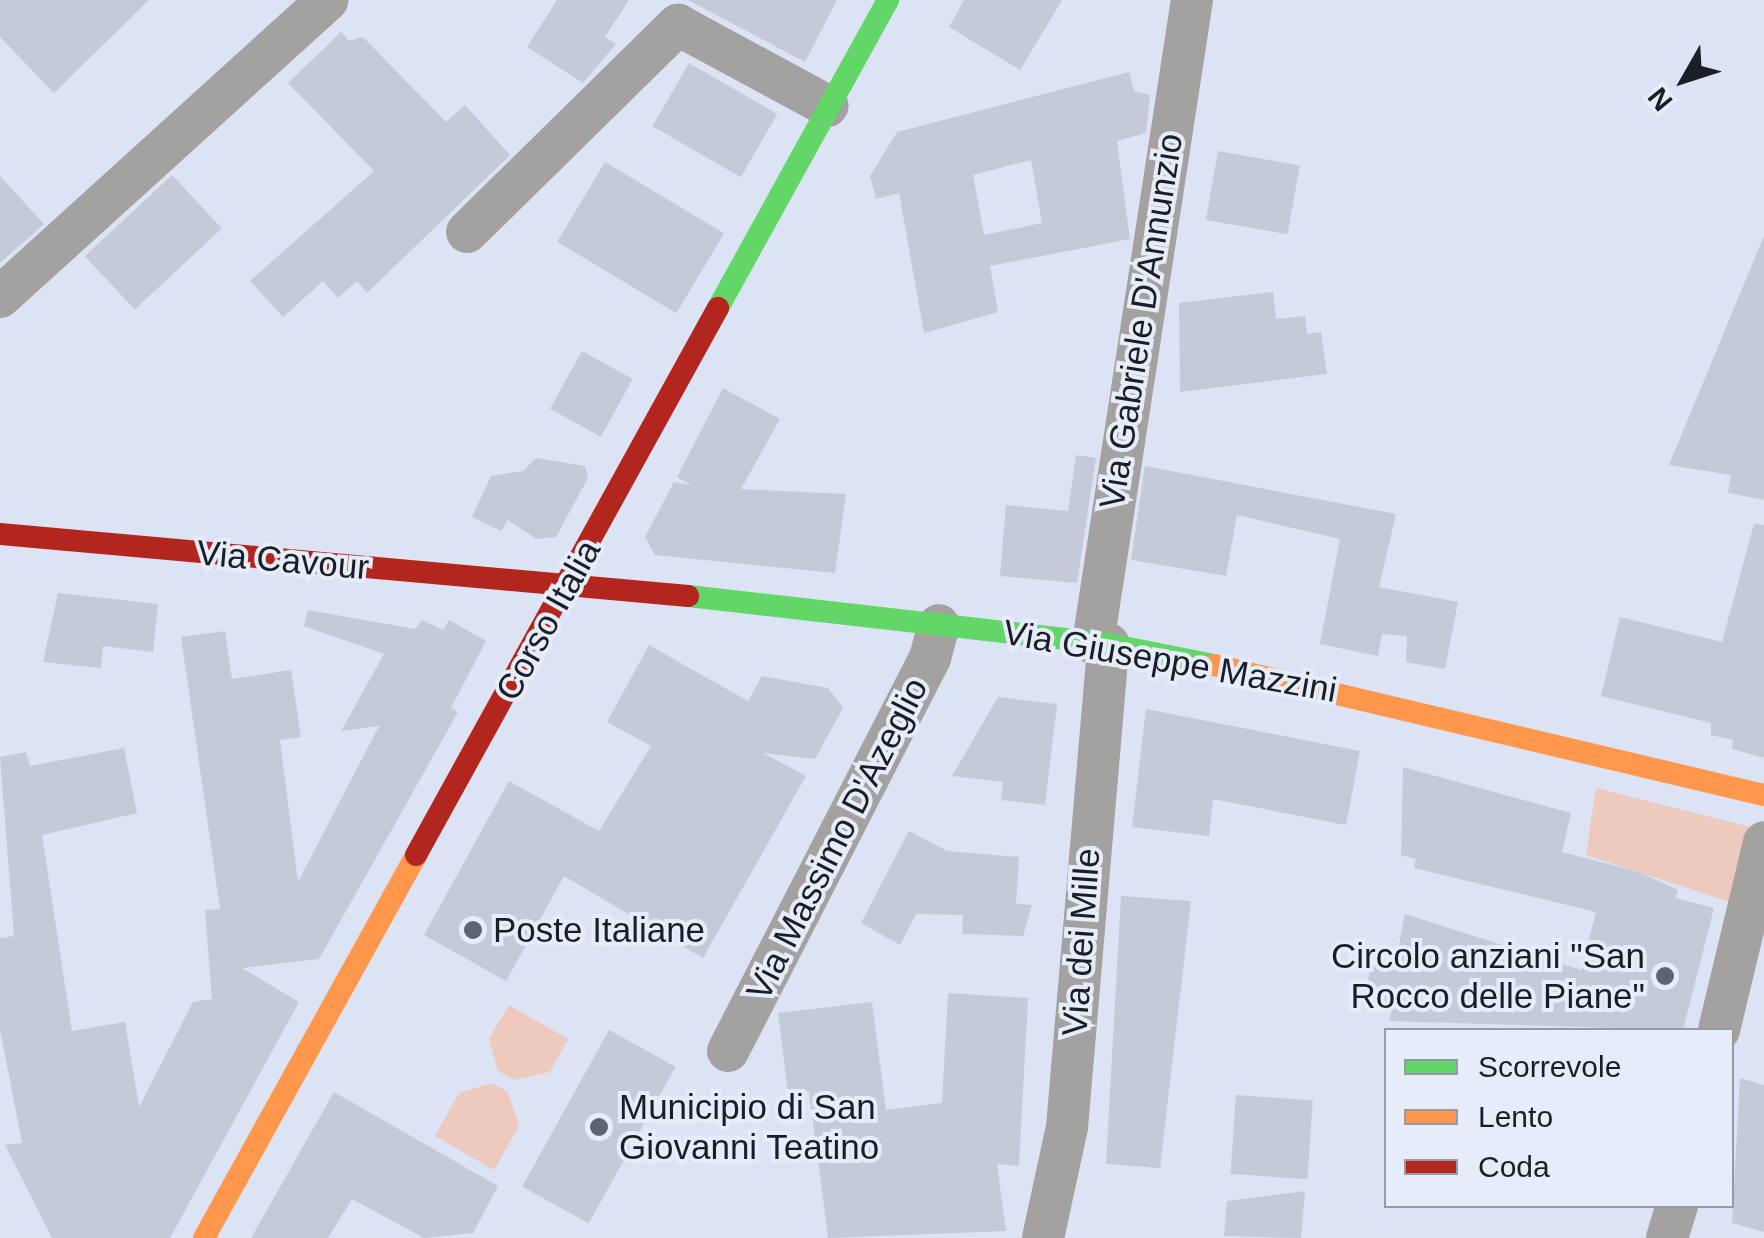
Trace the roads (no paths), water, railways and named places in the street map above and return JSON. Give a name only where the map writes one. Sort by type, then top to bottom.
[{"type":"street","points":[[0,297],[328,0]]},
{"type":"street","name":"Corso Italia","points":[[204,1238],[888,0]]},
{"type":"street","name":"Via Gabriele D'Annunzio","points":[[1100,644],[1192,0]]},
{"type":"street","points":[[467,232],[678,25],[828,106]]},
{"type":"street","name":"Via Cavour","points":[[0,534],[566,586]]},
{"type":"street","name":"Via Giuseppe Mazzini","points":[[566,586],[1100,644],[1376,697],[1764,795]]},
{"type":"street","name":"Via Massimo D'Azeglio","points":[[728,1051],[930,658],[939,625]]},
{"type":"street","name":"Via dei Mille","points":[[1043,1238],[1067,1127],[1100,644]]},
{"type":"street","points":[[1719,1028],[1764,842]]},
{"type":"street","points":[[1668,1238],[1676,1208]]},
{"type":"place","name":"Poste Italiane","points":[[473,930]]},
{"type":"place","name":"Circolo anziani \"San Rocco delle Piane\"","points":[[1665,976]]},
{"type":"place","name":"Municipio di San Giovanni Teatino","points":[[599,1127]]}]
